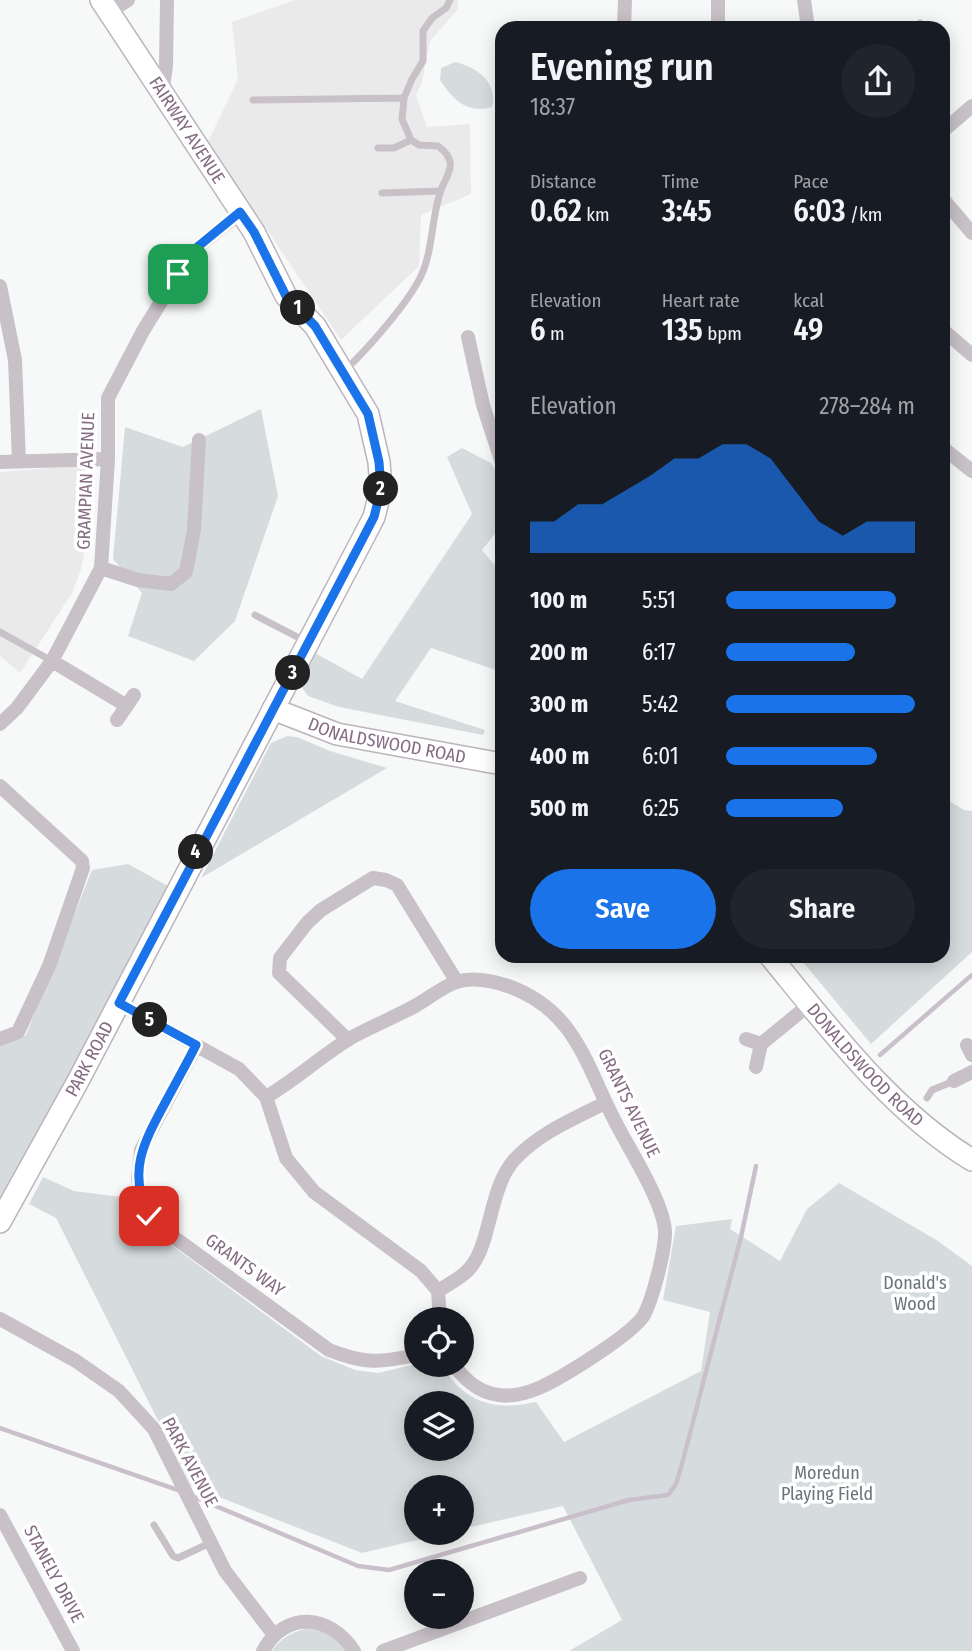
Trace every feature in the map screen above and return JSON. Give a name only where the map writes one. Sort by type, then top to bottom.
[{"type":"street","points":[[105,6],[128,0]]},
{"type":"street","points":[[162,94],[166,66],[167,0]]},
{"type":"street","points":[[624,21],[625,0]]},
{"type":"street","points":[[718,0],[718,21]]},
{"type":"street","points":[[804,0],[807,21]]},
{"type":"street","name":"FAIRWAY AVENUE","points":[[105,6],[254,232],[286,296],[315,326],[368,414],[379,462],[381,489],[374,517],[274,709]]},
{"type":"street","points":[[950,125],[972,106]]},
{"type":"street","points":[[950,207],[972,233]]},
{"type":"street","name":"GRAMPIAN AVENUE","points":[[0,724],[17,708],[52,661],[101,568],[108,459],[108,398],[178,274],[184,258],[240,212]]},
{"type":"street","points":[[0,286],[15,360],[19,461]]},
{"type":"street","points":[[950,336],[972,355]]},
{"type":"street","points":[[468,337],[483,405],[495,442]]},
{"type":"street","points":[[101,568],[138,580],[171,584],[186,572],[194,530],[199,439]]},
{"type":"street","points":[[950,454],[972,471]]},
{"type":"street","points":[[0,462],[108,459]]},
{"type":"street","points":[[52,661],[131,701],[117,720]]},
{"type":"street","name":"DONALDSWOOD ROAD","points":[[274,709],[337,734],[495,763]]},
{"type":"street","name":"PARK ROAD","points":[[0,1222],[274,709]]},
{"type":"street","points":[[0,786],[82,861],[83,868],[49,966],[18,1032],[0,1039]]},
{"type":"street","points":[[348,1040],[279,973],[278,964],[307,923],[321,910],[373,878],[397,885],[457,982]]},
{"type":"street","name":"DONALDSWOOD ROAD","points":[[777,963],[879,1084],[914,1117],[972,1160]]},
{"type":"street","name":"GRANTS AVENUE","points":[[266,1097],[292,1082],[348,1040],[457,982],[495,982],[528,993],[556,1014],[574,1036],[660,1210],[665,1232],[654,1289],[644,1316],[625,1335],[545,1386],[521,1396],[500,1396],[478,1390],[463,1377]]},
{"type":"street","points":[[119,1003],[239,1069],[266,1097],[286,1158],[314,1192],[421,1271],[438,1291],[439,1307]]},
{"type":"street","points":[[756,1067],[761,1044],[810,1004]]},
{"type":"street","points":[[746,1039],[761,1044]]},
{"type":"street","name":"GRANTS WAY","points":[[196,1045],[141,1150],[138,1179],[143,1204],[149,1216],[329,1350],[354,1360],[375,1362],[404,1357]]},
{"type":"street","points":[[954,1082],[972,1072]]},
{"type":"street","points":[[438,1291],[467,1272],[478,1256],[496,1191],[512,1162],[549,1131],[605,1103]]},
{"type":"street","name":"PARK AVENUE","points":[[0,1320],[76,1362],[119,1391],[154,1429],[225,1571],[274,1635]]},
{"type":"street","name":"STANELY DRIVE","points":[[0,1515],[73,1651]]},
{"type":"street","points":[[383,1651],[580,1578]]},
{"type":"street","points":[[263,1651],[274,1635],[286,1626],[301,1622],[317,1622],[332,1627],[354,1651]]},
{"type":"lane","points":[[344,371],[359,357],[420,279],[427,258],[440,191],[450,170],[450,158],[439,146],[419,145],[411,140],[402,119],[404,98],[423,61],[423,31],[432,19],[446,8],[450,0]]},
{"type":"lane","points":[[253,100],[404,98]]},
{"type":"lane","points":[[378,148],[394,148],[411,140]]},
{"type":"lane","points":[[382,193],[440,191]]},
{"type":"lane","points":[[255,615],[308,643]]},
{"type":"lane","points":[[0,632],[52,661]]},
{"type":"lane","points":[[927,1098],[932,1090],[954,1082]]},
{"type":"lane","points":[[154,1525],[173,1556],[178,1558],[210,1543]]},
{"type":"shaded area","points":[[295,0],[458,0],[458,9],[430,41],[422,82],[416,95],[427,127],[470,124],[471,194],[421,215],[419,266],[341,340],[208,142],[238,79],[232,22]]},
{"type":"shaded area","points":[[76,466],[86,470],[92,481],[87,538],[81,569],[72,593],[20,673],[0,656],[0,472]]},
{"type":"green space","points":[[455,62],[470,67],[484,77],[492,90],[492,107],[468,107],[450,94],[440,80],[441,68]]},
{"type":"green space","points":[[261,409],[278,496],[235,621],[194,661],[128,636],[142,593],[113,559],[125,427],[183,447]]},
{"type":"green space","points":[[462,448],[491,463],[495,469],[495,534],[482,550],[495,566],[495,670],[431,648],[395,701],[485,730],[483,735],[339,707],[308,696],[301,686],[315,653],[362,679],[472,514],[447,457]]},
{"type":"green space","points":[[287,736],[387,768],[201,878],[271,743]]},
{"type":"green space","points":[[950,801],[964,810],[972,811],[972,952],[871,1044],[804,963],[950,963]]},
{"type":"green space","points":[[128,864],[170,887],[67,1078],[0,1210],[0,1046],[26,1035],[92,870]]},
{"type":"green space","points":[[43,1177],[74,1191],[122,1197],[135,1218],[321,1356],[355,1370],[378,1373],[404,1367],[404,1377],[449,1377],[464,1391],[404,1391],[404,1461],[474,1461],[474,1398],[505,1405],[536,1402],[564,1442],[701,1371],[710,1312],[663,1300],[676,1226],[732,1219],[730,1229],[780,1261],[807,1209],[839,1183],[938,1241],[972,1266],[972,1651],[569,1651],[622,1620],[563,1506],[474,1526],[474,1475],[404,1475],[404,1543],[362,1553],[191,1486],[56,1218],[29,1204]]},
{"type":"green space","points":[[305,1629],[328,1634],[346,1651],[272,1651],[286,1637]]},
{"type":"waterway","points":[[880,1055],[972,975]]},
{"type":"waterway","points":[[192,1496],[358,1566],[389,1570],[629,1500],[668,1495],[676,1484],[682,1464],[741,1237],[756,1166]]},
{"type":"waterway","points":[[0,1428],[181,1491]]},
{"type":"route","points":[[149,1216],[143,1204],[138,1179],[141,1150],[196,1045],[119,1003],[374,517],[381,489],[379,462],[368,414],[315,326],[286,296],[254,232],[240,212],[184,258],[178,274]]},
{"type":"park label","name":"Donald's Wood","points":[[915,1293]]},
{"type":"park label","name":"Moredun Playing Field","points":[[827,1483]]}]
